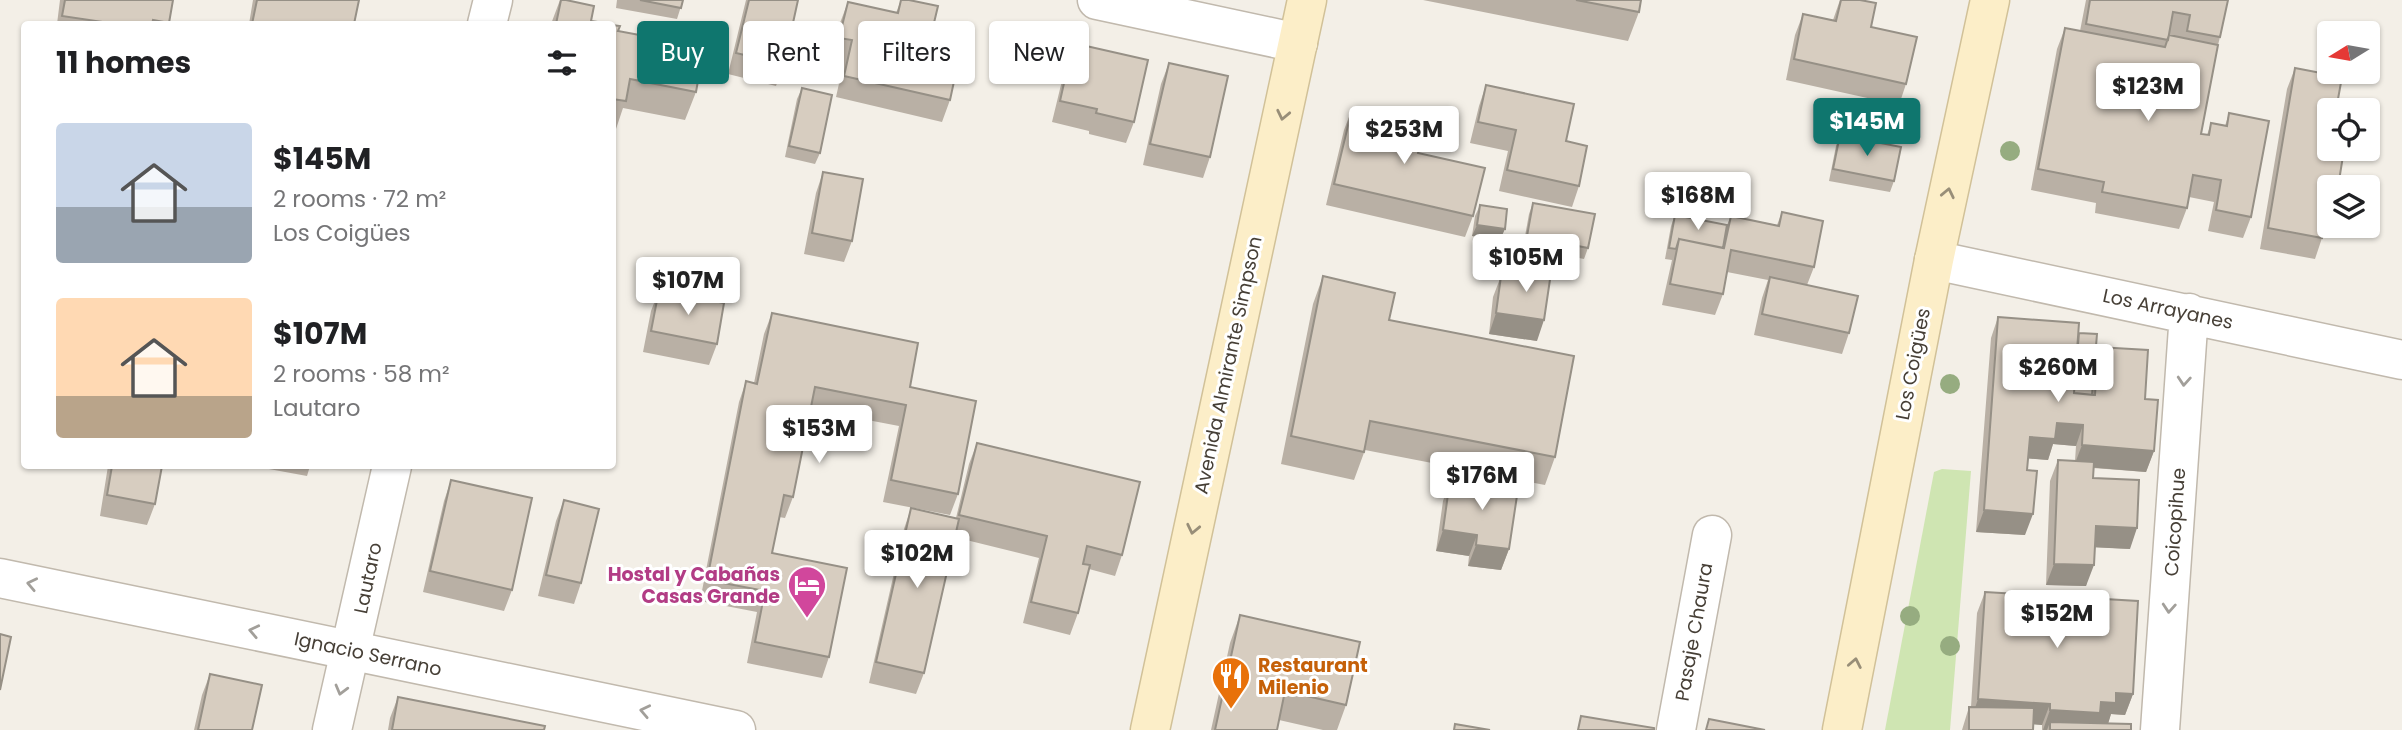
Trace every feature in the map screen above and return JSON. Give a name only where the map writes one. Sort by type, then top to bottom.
[{"type":"main road","name":"Avenida Almirante Simpson","points":[[1150,730],[1307,0]]},
{"type":"main road","name":"Los Coigües","points":[[1842,730],[1934,260],[1990,0]]},
{"type":"street","points":[[488,21],[493,0]]},
{"type":"street","points":[[1097,0],[1298,43]]},
{"type":"street","name":"Los Arrayanes","points":[[1934,260],[2402,360]]},
{"type":"street","name":"Coicopihue","points":[[2160,730],[2189,313]]},
{"type":"street","name":"Lautaro","points":[[332,730],[391,469]]},
{"type":"street","name":"Pasaje Chaura","points":[[1676,730],[1712,535]]},
{"type":"street","name":"Ignacio Serrano","points":[[0,578],[736,730]]},
{"type":"green space","points":[[1942,469],[1971,471],[1950,730],[1885,730],[1934,472]]},
{"type":"building","points":[[65,0],[173,0],[169,21],[96,21],[62,16]]},
{"type":"building","points":[[257,0],[359,0],[355,21],[253,21]]},
{"type":"building","points":[[561,0],[594,6],[591,21],[557,21]]},
{"type":"building","points":[[640,0],[683,0],[681,8]]},
{"type":"building","points":[[749,0],[798,0],[793,21],[744,21]]},
{"type":"building","points":[[901,0],[938,6],[934,21],[858,21],[858,79],[844,76],[852,40],[844,39],[843,21],[848,2],[898,13]]},
{"type":"building","points":[[1576,0],[1641,0],[1639,12]]},
{"type":"building","points":[[1841,0],[1876,3],[1871,27],[1917,37],[1906,84],[1794,59],[1803,14],[1836,21]]},
{"type":"building","points":[[2090,0],[2228,0],[2220,37],[2187,31],[2190,15],[2173,12],[2168,40],[2086,24]]},
{"type":"building","points":[[743,24],[743,55],[736,53]]},
{"type":"building","points":[[616,26],[620,26],[618,31],[637,35],[637,80],[630,79],[626,101],[616,100]]},
{"type":"building","points":[[2065,28],[2165,47],[2169,35],[2218,45],[2201,134],[2209,135],[2211,123],[2227,126],[2229,113],[2269,121],[2251,217],[2216,210],[2221,180],[2193,175],[2187,208],[2102,192],[2104,182],[2038,169]]},
{"type":"building","points":[[1089,47],[1148,60],[1134,122],[1096,113],[1097,109],[1060,101],[1064,84],[1089,84]]},
{"type":"building","points":[[1169,63],[1228,76],[1210,157],[1150,144]]},
{"type":"building","points":[[2295,68],[2317,72],[2317,84],[2341,84],[2338,98],[2317,98],[2317,161],[2342,161],[2340,175],[2317,175],[2317,237],[2268,228]]},
{"type":"building","points":[[655,84],[697,84],[696,92]]},
{"type":"building","points":[[879,84],[953,84],[950,100]]},
{"type":"building","points":[[1486,85],[1574,104],[1566,141],[1587,146],[1579,186],[1507,170],[1516,130],[1478,122]]},
{"type":"building","points":[[802,88],[832,95],[820,153],[789,146]]},
{"type":"building","points":[[1352,109],[1425,126],[1418,153],[1485,168],[1473,216],[1334,184]]},
{"type":"building","points":[[1840,135],[1901,147],[1894,181],[1833,169]]},
{"type":"building","points":[[823,172],[863,179],[852,241],[812,233]]},
{"type":"building","points":[[1533,203],[1595,214],[1588,248],[1527,236]]},
{"type":"building","points":[[1480,205],[1507,209],[1505,229],[1477,225]]},
{"type":"building","points":[[1782,212],[1823,221],[1814,267],[1731,250],[1723,294],[1670,284],[1679,239],[1724,248],[1731,216],[1779,226]]},
{"type":"building","points":[[1675,215],[1727,225],[1723,248],[1679,239],[1676,249],[1669,248]]},
{"type":"building","points":[[1529,263],[1552,266],[1544,320],[1496,313],[1501,276],[1527,280]]},
{"type":"building","points":[[1323,276],[1395,293],[1389,320],[1574,356],[1555,457],[1370,421],[1364,452],[1291,436]]},
{"type":"building","points":[[1770,277],[1858,296],[1849,333],[1762,314]]},
{"type":"building","points":[[659,290],[724,303],[717,344],[651,331]]},
{"type":"building","points":[[772,313],[918,343],[910,387],[976,401],[958,494],[891,480],[906,405],[815,387],[793,497],[784,495],[772,553],[847,568],[829,657],[755,642],[765,591],[707,580],[746,381],[757,384]]},
{"type":"building","points":[[1998,317],[2079,323],[2074,393],[2095,395],[2098,347],[2148,350],[2145,399],[2158,400],[2154,451],[2082,445],[2083,425],[2057,423],[2055,439],[2030,437],[2027,470],[2037,471],[2033,514],[1984,510]]},
{"type":"building","points":[[2079,333],[2097,334],[2092,395],[2074,393]]},
{"type":"building","points":[[977,443],[1140,482],[1122,555],[1087,546],[1083,564],[1090,565],[1078,613],[1031,602],[1047,536],[959,515]]},
{"type":"building","points":[[2058,460],[2094,462],[2093,478],[2139,480],[2137,528],[2096,526],[2094,565],[2054,564]]},
{"type":"building","points":[[111,469],[161,469],[155,504],[107,495]]},
{"type":"building","points":[[451,480],[532,498],[512,590],[430,571]]},
{"type":"building","points":[[1450,480],[1518,489],[1509,549],[1476,545],[1477,535],[1443,530]]},
{"type":"building","points":[[564,500],[599,509],[581,583],[546,575]]},
{"type":"building","points":[[911,508],[959,519],[924,673],[876,662]]},
{"type":"building","points":[[1985,592],[2138,601],[2133,694],[2116,693],[2116,703],[2101,702],[2100,713],[2050,710],[2050,704],[1978,699]]},
{"type":"building","points":[[1240,615],[1360,642],[1346,705],[1285,691],[1277,730],[1215,730]]},
{"type":"building","points":[[0,634],[11,637],[0,690]]},
{"type":"building","points":[[210,674],[262,685],[252,730],[198,730]]},
{"type":"building","points":[[398,697],[545,726],[544,730],[392,730]]},
{"type":"building","points":[[1969,707],[2034,708],[2033,730],[1969,730]]},
{"type":"building","points":[[1581,716],[1654,728],[1654,730],[1578,730]]},
{"type":"building","points":[[1709,719],[1765,730],[1706,730]]},
{"type":"building","points":[[2050,722],[2131,724],[2131,730],[2050,730]]},
{"type":"building","points":[[1455,724],[1490,730],[1454,730]]},
{"type":"place","name":"Hostal y Cabañas Casas Grande","points":[[807,619]]},
{"type":"place","name":"Restaurant Milenio","points":[[1231,710]]}]
